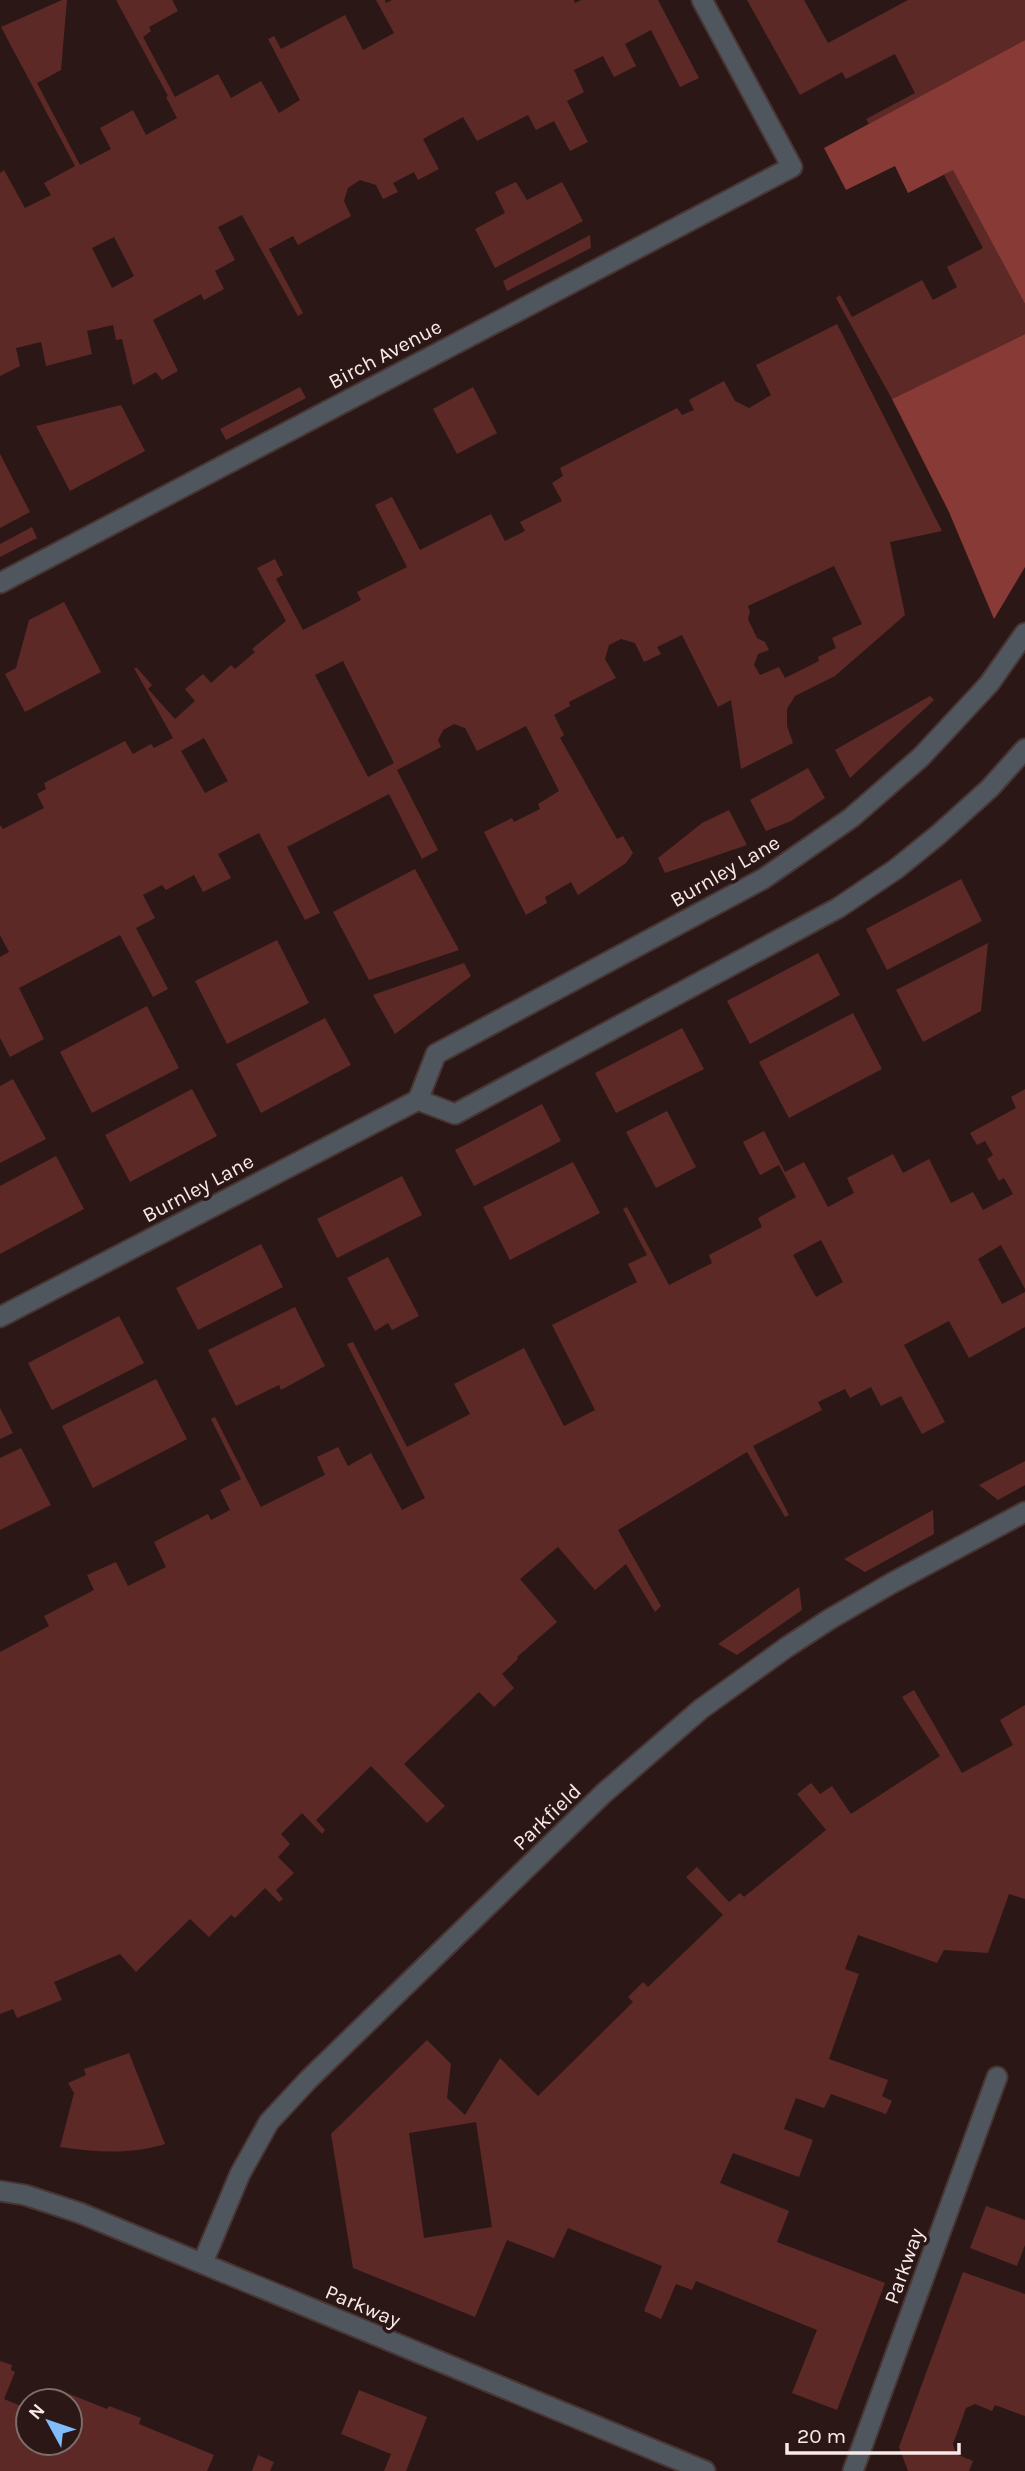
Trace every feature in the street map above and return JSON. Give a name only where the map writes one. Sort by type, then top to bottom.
[{"type":"street","name":"Birch Avenue","points":[[0,583],[792,167],[702,0]]},
{"type":"street","name":"Burnley Lane","points":[[0,1317],[418,1100],[436,1054],[763,879],[851,818],[921,757],[989,684],[1025,633]]},
{"type":"street","points":[[418,1100],[456,1114],[816,922],[896,869],[938,835],[990,788],[1025,749]]},
{"type":"street","name":"Parkfield","points":[[203,2262],[240,2174],[269,2122],[309,2079],[604,1793],[701,1709],[787,1647],[892,1583],[1025,1512]]},
{"type":"street","name":"Parkway","points":[[853,2471],[997,2077]]},
{"type":"street","name":"Parkway","points":[[0,2191],[62,2206],[705,2471]]},
{"type":"shaded area","points":[[67,0],[61,70],[37,83],[80,165],[111,149],[100,128],[133,110],[146,135],[177,118],[166,97],[168,96],[116,0],[172,0],[178,11],[149,27],[151,31],[143,37],[175,97],[218,74],[231,98],[261,81],[279,113],[300,100],[268,39],[274,36],[281,49],[345,15],[363,50],[394,33],[376,0],[385,0],[386,3],[392,0],[574,0],[575,3],[581,0],[658,0],[699,78],[680,87],[651,30],[625,44],[636,66],[614,77],[603,56],[574,70],[584,92],[567,101],[588,142],[570,151],[554,121],[536,130],[528,115],[477,141],[463,117],[423,139],[439,169],[418,180],[414,172],[393,183],[398,192],[383,199],[376,185],[360,180],[348,188],[344,201],[351,216],[298,245],[293,236],[269,249],[303,313],[298,316],[242,215],[218,227],[235,260],[215,271],[224,289],[204,300],[201,294],[153,320],[178,371],[162,380],[156,372],[133,385],[122,339],[116,340],[113,325],[87,331],[92,354],[46,366],[41,342],[16,348],[20,366],[0,376],[0,173],[4,170],[25,208],[51,195],[44,183],[75,166],[1,27]],"holes":[[[114,237],[134,276],[112,288],[92,248]]]},
{"type":"shaded area","points":[[747,0],[804,0],[828,43],[908,0],[1025,0],[1025,40],[869,124],[866,119],[915,93],[895,54],[846,79],[842,72],[800,95]]},
{"type":"shaded area","points":[[1025,40],[1025,304],[953,170],[908,193],[895,166],[846,190],[824,148]]},
{"type":"shaded area","points":[[953,169],[1025,304],[1025,334],[892,399],[836,298],[840,295],[852,317],[922,280],[933,300],[957,287],[947,267],[983,248],[944,175]]},
{"type":"shaded area","points":[[516,182],[527,200],[562,182],[583,221],[495,268],[475,229],[505,213],[495,192]]},
{"type":"shaded area","points":[[590,235],[591,248],[507,291],[503,281]]},
{"type":"shaded area","points":[[837,324],[942,531],[890,542],[905,615],[835,676],[795,696],[787,709],[787,726],[793,743],[741,769],[731,700],[718,707],[682,635],[657,647],[661,654],[644,662],[635,643],[621,639],[609,645],[605,659],[616,678],[569,702],[570,706],[554,715],[564,735],[560,738],[617,839],[623,836],[633,853],[626,863],[578,895],[571,882],[545,897],[547,903],[526,915],[484,832],[512,818],[514,822],[540,809],[538,804],[559,791],[526,726],[477,751],[465,728],[454,724],[443,730],[438,740],[441,747],[397,770],[438,850],[422,859],[389,794],[287,847],[320,913],[305,920],[259,833],[218,854],[231,878],[203,892],[194,875],[166,890],[162,885],[143,895],[155,918],[136,928],[168,989],[153,997],[120,935],[19,988],[44,1039],[10,1057],[0,1038],[0,957],[9,952],[0,935],[0,825],[3,829],[44,808],[37,794],[46,789],[44,783],[125,741],[133,754],[151,744],[154,748],[173,738],[134,668],[152,685],[148,689],[175,719],[195,701],[185,689],[203,674],[211,683],[231,665],[235,669],[255,652],[252,649],[286,621],[257,568],[275,559],[283,575],[276,579],[303,630],[361,600],[357,592],[407,567],[375,505],[392,497],[420,550],[491,514],[505,541],[525,531],[520,522],[562,501],[552,483],[563,476],[560,468],[677,408],[682,415],[694,410],[689,400],[724,381],[735,401],[749,408],[771,395],[756,365]],"holes":[[[834,566],[862,624],[832,638],[836,648],[818,657],[819,661],[785,678],[779,667],[760,675],[754,665],[758,654],[769,650],[765,642],[757,638],[748,619],[748,606]],[[343,661],[394,763],[368,777],[315,675]],[[204,738],[228,781],[205,793],[181,751]]]},
{"type":"shaded area","points":[[1025,334],[1025,567],[994,619],[949,512],[892,399]]},
{"type":"shaded area","points":[[300,387],[306,398],[226,440],[220,429]]},
{"type":"shaded area","points":[[473,387],[497,433],[457,454],[433,409]]},
{"type":"shaded area","points":[[121,405],[145,451],[70,491],[36,426]]},
{"type":"shaded area","points":[[0,454],[30,512],[0,528]]},
{"type":"shaded area","points":[[32,527],[37,538],[0,557],[0,544]]},
{"type":"shaded area","points":[[64,602],[101,672],[25,712],[5,674],[16,668],[29,620]]},
{"type":"shaded area","points":[[930,696],[934,700],[850,778],[835,750]]},
{"type":"shaded area","points":[[808,768],[825,798],[791,821],[766,831],[750,800]]},
{"type":"shaded area","points":[[729,810],[747,845],[665,873],[658,858],[702,823]]},
{"type":"shaded area","points":[[415,869],[459,950],[369,980],[333,912]]},
{"type":"shaded area","points":[[961,879],[982,921],[887,970],[866,929]]},
{"type":"shaded area","points":[[277,940],[309,1003],[227,1044],[195,981]]},
{"type":"shaded area","points":[[988,943],[981,1011],[923,1042],[896,990]]},
{"type":"shaded area","points":[[818,953],[840,995],[750,1044],[727,1001]]},
{"type":"shaded area","points":[[464,963],[471,976],[395,1034],[373,995]]},
{"type":"shaded area","points":[[147,1006],[179,1068],[92,1113],[60,1052]]},
{"type":"shaded area","points":[[853,1013],[882,1069],[789,1118],[759,1062]]},
{"type":"shaded area","points":[[325,1018],[351,1065],[261,1113],[236,1064]]},
{"type":"shaded area","points":[[682,1028],[704,1069],[616,1113],[595,1073]]},
{"type":"shaded area","points":[[13,1079],[46,1139],[0,1163],[0,1086]]},
{"type":"shaded area","points":[[192,1089],[217,1136],[130,1182],[105,1135]]},
{"type":"shaded area","points":[[1025,1089],[1025,1289],[1001,1245],[978,1259],[1002,1304],[1025,1292],[1025,1327],[969,1358],[949,1321],[904,1345],[945,1422],[922,1434],[901,1396],[881,1406],[871,1387],[850,1398],[845,1389],[818,1402],[822,1410],[753,1446],[789,1515],[785,1517],[747,1452],[618,1530],[661,1606],[655,1612],[626,1564],[595,1590],[558,1547],[520,1579],[557,1622],[502,1674],[514,1688],[494,1707],[479,1692],[404,1764],[445,1806],[427,1823],[371,1766],[316,1820],[325,1830],[322,1834],[302,1813],[281,1834],[290,1844],[278,1857],[294,1873],[276,1890],[283,1899],[279,1902],[265,1888],[235,1918],[231,1915],[209,1937],[190,1919],[136,1972],[120,1954],[54,1982],[62,2000],[17,2018],[13,2009],[0,2014],[0,1652],[49,1626],[44,1616],[94,1590],[87,1575],[116,1562],[128,1586],[166,1567],[154,1542],[208,1514],[211,1520],[230,1510],[220,1490],[241,1479],[211,1419],[215,1417],[261,1507],[325,1475],[317,1457],[338,1447],[348,1466],[371,1453],[402,1510],[425,1498],[347,1344],[353,1342],[407,1447],[470,1414],[454,1384],[524,1348],[564,1426],[595,1410],[552,1325],[637,1282],[628,1264],[647,1255],[623,1209],[627,1207],[669,1285],[712,1263],[709,1255],[762,1227],[758,1218],[796,1197],[779,1165],[760,1175],[743,1142],[764,1131],[785,1172],[804,1162],[828,1207],[854,1193],[847,1178],[893,1154],[903,1173],[929,1159],[951,1203],[973,1192],[983,1210],[1013,1194],[1004,1178],[999,1181],[987,1159],[993,1155],[985,1141],[977,1145],[970,1133],[1016,1108],[1011,1097]],"holes":[[[821,1240],[843,1282],[816,1297],[793,1255]]]},
{"type":"shaded area","points":[[542,1104],[561,1141],[474,1186],[455,1150]]},
{"type":"shaded area","points":[[667,1111],[696,1167],[656,1188],[626,1132]]},
{"type":"shaded area","points":[[56,1156],[84,1209],[0,1254],[0,1186]]},
{"type":"shaded area","points":[[573,1162],[600,1213],[510,1260],[483,1207]]},
{"type":"shaded area","points":[[402,1176],[422,1215],[337,1258],[317,1219]]},
{"type":"shaded area","points":[[261,1244],[283,1287],[198,1330],[176,1288]]},
{"type":"shaded area","points":[[388,1257],[419,1316],[392,1330],[388,1323],[375,1331],[347,1278]]},
{"type":"shaded area","points":[[295,1307],[325,1366],[281,1390],[279,1385],[236,1406],[208,1350]]},
{"type":"shaded area","points":[[119,1316],[144,1363],[52,1410],[28,1363]]},
{"type":"shaded area","points":[[156,1379],[187,1439],[93,1488],[62,1426]]},
{"type":"shaded area","points":[[0,1408],[13,1433],[0,1439]]},
{"type":"shaded area","points":[[21,1448],[51,1505],[0,1530],[0,1458]]},
{"type":"shaded area","points":[[1025,1461],[1025,1485],[998,1500],[979,1485]]},
{"type":"shaded area","points":[[933,1510],[934,1534],[865,1572],[844,1559]]},
{"type":"shaded area","points":[[799,1587],[802,1610],[737,1655],[718,1644]]},
{"type":"shaded area","points":[[914,1690],[962,1773],[1013,1745],[1000,1720],[1025,1705],[1025,1899],[1009,1894],[988,1953],[944,1950],[937,1963],[858,1935],[845,1969],[859,1974],[829,2059],[888,2080],[882,2096],[892,2101],[886,2114],[831,2094],[824,2108],[796,2098],[784,2129],[813,2140],[799,2177],[733,2153],[720,2183],[789,2211],[777,2242],[885,2283],[837,2410],[792,2393],[817,2330],[696,2281],[692,2290],[676,2284],[661,2319],[644,2311],[662,2266],[568,2228],[554,2258],[507,2240],[475,2317],[353,2268],[331,2134],[427,2040],[451,2064],[447,2098],[465,2115],[500,2058],[538,2096],[633,2002],[628,1997],[643,1982],[648,1987],[723,1915],[686,1877],[697,1867],[729,1902],[740,1893],[744,1897],[826,1830],[797,1794],[811,1783],[820,1794],[832,1786],[851,1814],[940,1756],[902,1697]],"holes":[[[476,2122],[492,2227],[424,2238],[409,2133]]]},
{"type":"shaded area","points":[[129,2053],[165,2144],[113,2152],[60,2147],[74,2093],[68,2083],[86,2075],[84,2069]]},
{"type":"shaded area","points":[[986,2206],[1025,2220],[1025,2245],[1017,2266],[970,2248]]},
{"type":"shaded area","points":[[963,2272],[1025,2294],[1025,2416],[995,2405],[992,2411],[975,2404],[966,2408],[953,2444],[956,2454],[973,2461],[969,2471],[908,2471],[899,2447]]},
{"type":"shaded area","points":[[0,2361],[12,2365],[11,2370],[15,2372],[4,2399],[14,2403],[14,2457],[84,2457],[84,2400],[141,2418],[139,2424],[214,2455],[207,2471],[0,2471]]},
{"type":"shaded area","points":[[359,2390],[427,2417],[406,2471],[384,2471],[391,2454],[341,2434]]},
{"type":"shaded area","points":[[258,2455],[274,2462],[270,2471],[252,2471]]}]
